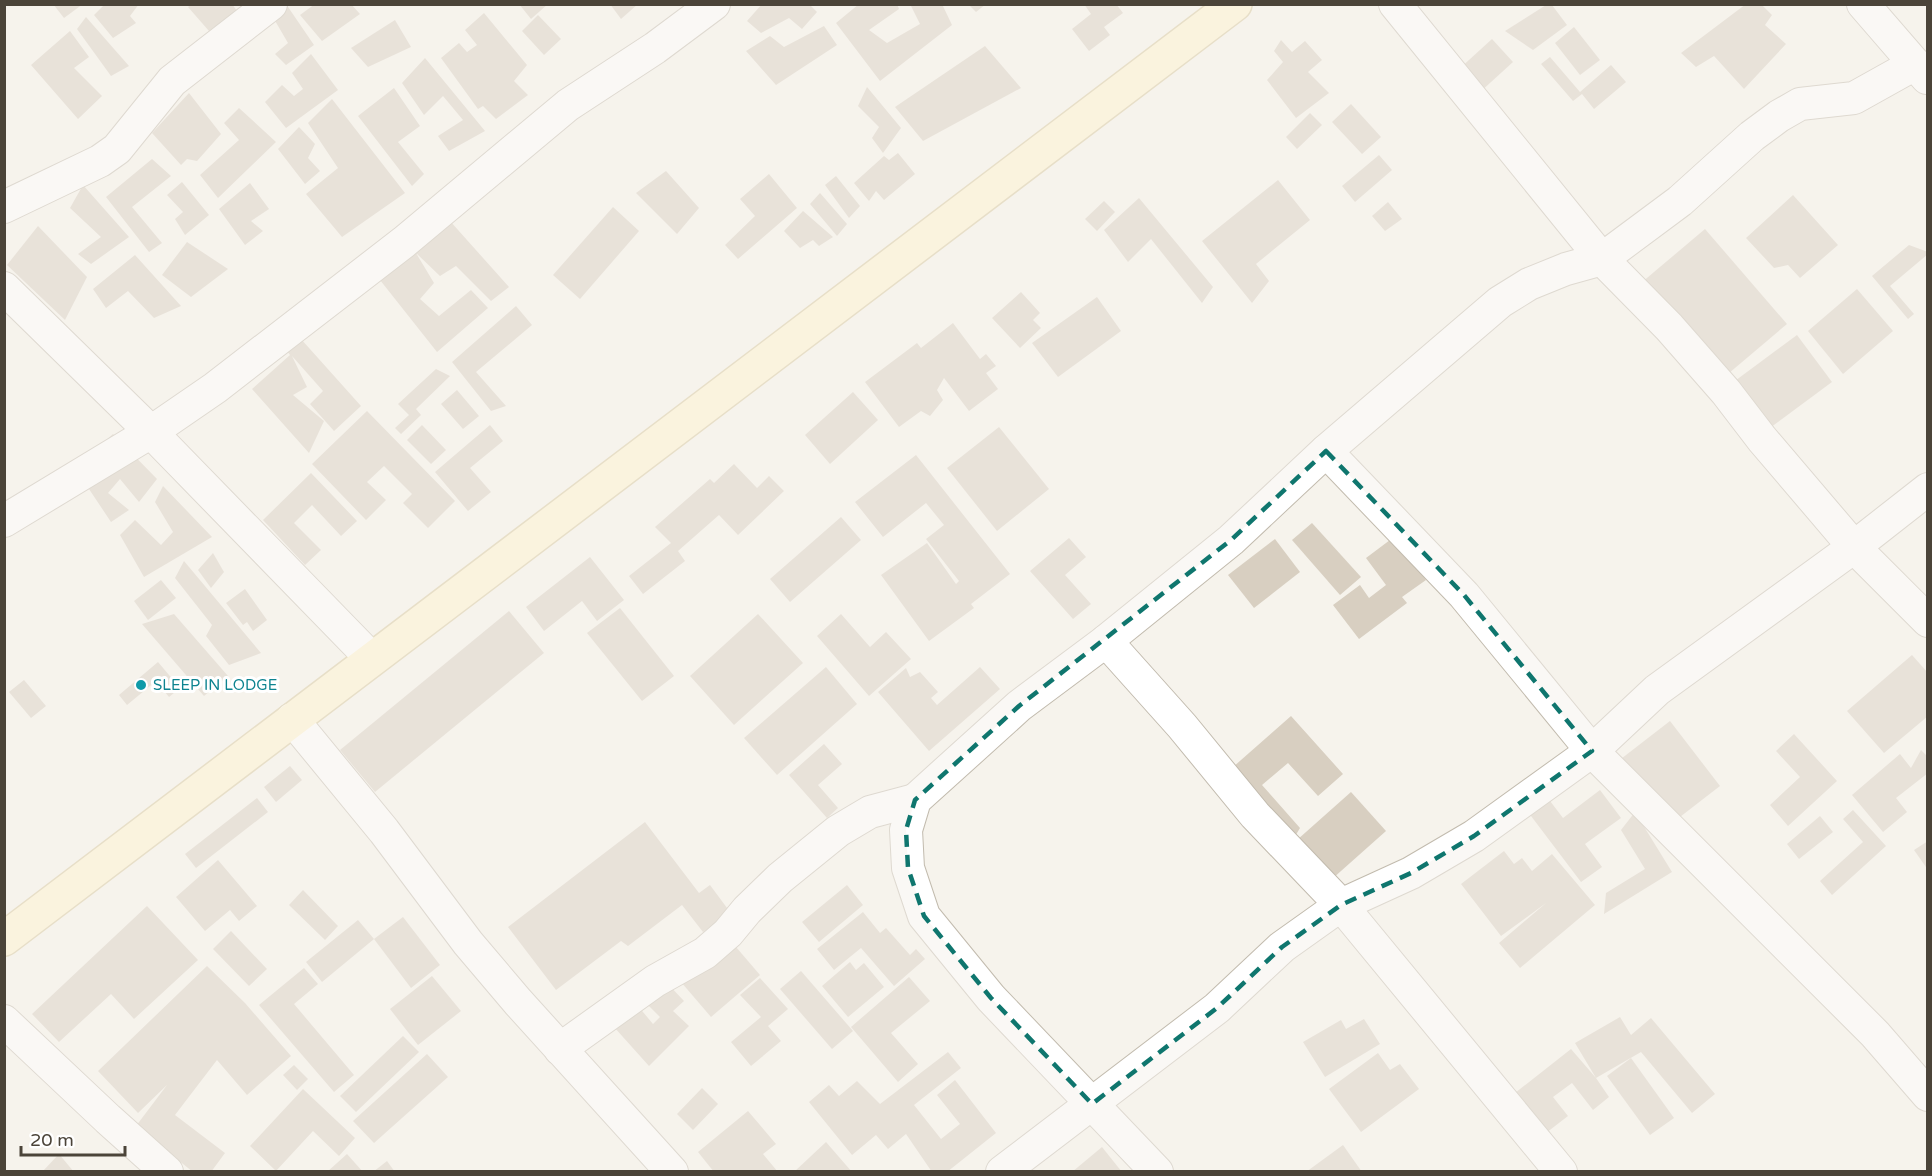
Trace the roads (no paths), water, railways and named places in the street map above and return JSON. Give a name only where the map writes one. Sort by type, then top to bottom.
[{"type":"main road","points":[[4,939],[1235,4]]},
{"type":"street","points":[[4,207],[100,161],[117,149],[172,81],[271,4]]},
{"type":"street","points":[[4,521],[151,432],[215,388],[404,242],[568,105],[656,48],[714,4]]},
{"type":"street","points":[[1395,4],[1602,259],[1669,327],[1726,392],[1777,457],[1854,547],[1928,621]]},
{"type":"street","points":[[560,1049],[655,981],[705,953],[728,933],[747,910],[780,878],[838,831],[870,812],[915,800],[1019,706],[1106,641],[1231,540],[1326,451],[1500,302],[1529,284],[1566,269],[1602,259],[1680,201],[1752,136],[1800,104],[1854,98],[1921,71],[1863,4]]},
{"type":"street","points":[[4,288],[151,432],[371,658]]},
{"type":"street","points":[[1326,451],[1464,595],[1592,750],[1875,1034],[1928,1095]]},
{"type":"street","points":[[1002,1172],[1216,1008],[1282,947],[1341,905],[1411,873],[1474,836],[1592,750],[1657,690],[1854,547],[1928,489]]},
{"type":"street","points":[[1106,641],[1182,726],[1256,815],[1341,905],[1561,1172]]},
{"type":"street","points":[[292,719],[384,831],[468,943],[560,1049],[672,1172]]},
{"type":"street","points":[[915,800],[906,830],[908,868],[924,916],[991,998],[1157,1172]]},
{"type":"street","points":[[4,1021],[167,1172]]},
{"type":"place","name":"SLEEP IN LODGE","points":[[141,685]]}]
